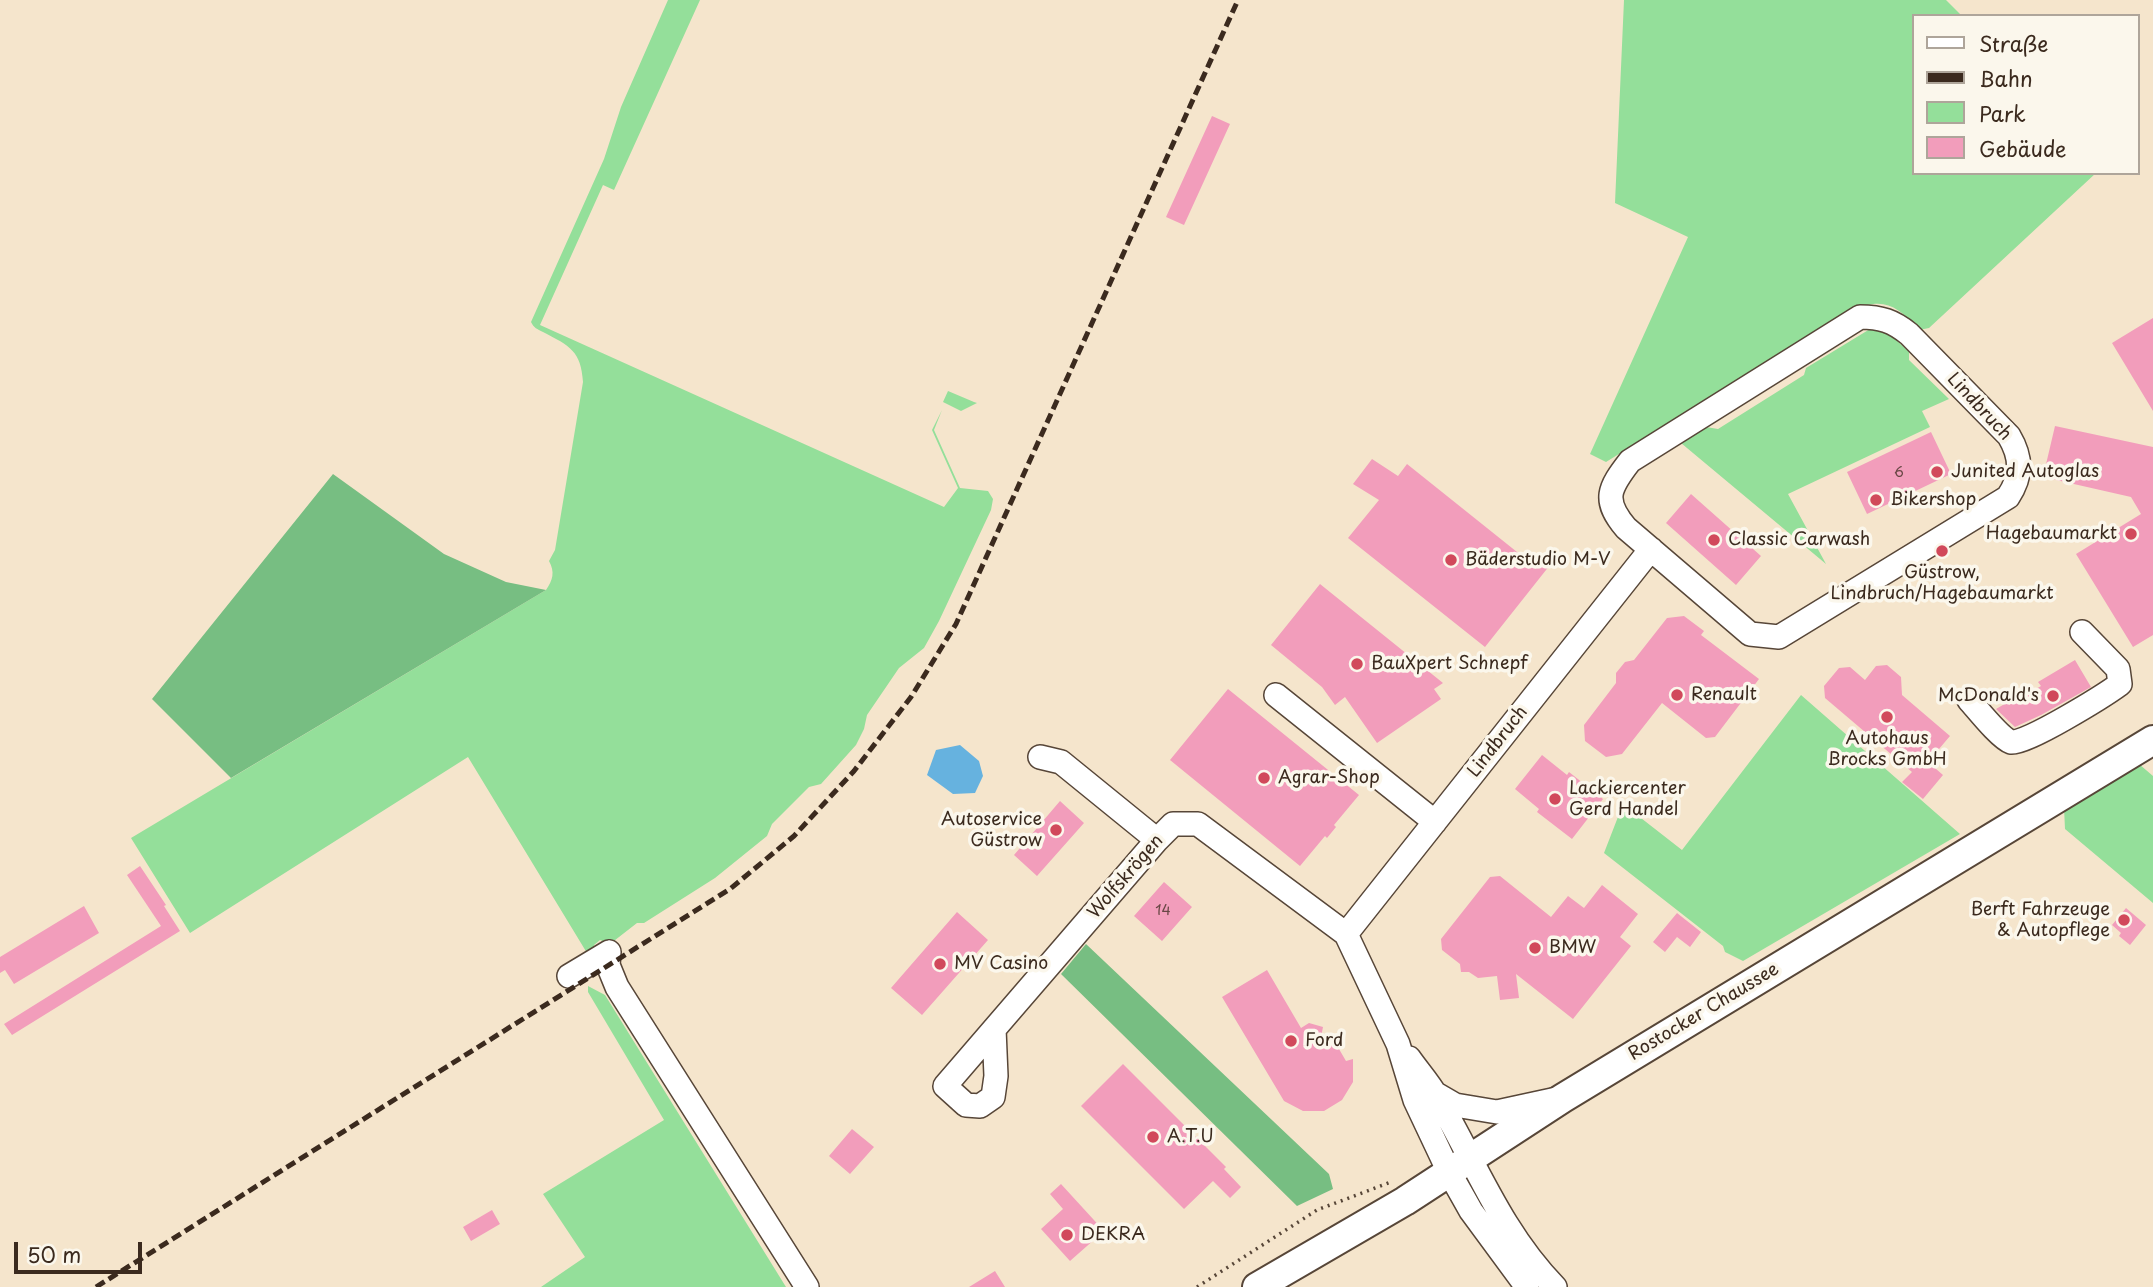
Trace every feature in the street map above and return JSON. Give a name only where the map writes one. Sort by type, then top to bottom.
[{"type":"main road","name":"Rostocker Chaussee","points":[[1257,1287],[1405,1201],[1563,1098],[2153,740]]},
{"type":"street","name":"Lindbruch","points":[[1860,317],[1881,317],[1909,334],[2009,436],[2016,448],[2019,476],[2008,497],[1779,637],[1750,634],[1651,549],[1615,515],[1610,497],[1614,482],[1630,461],[1860,317]]},
{"type":"street","name":"Lindbruch","points":[[1346,934],[1651,549]]},
{"type":"street","points":[[1969,700],[2012,742],[2023,741],[2087,707],[2120,684],[2121,676],[2118,669],[2082,632]]},
{"type":"street","points":[[1276,695],[1434,822]]},
{"type":"street","points":[[1040,757],[1061,762],[1157,840]]},
{"type":"street","name":"Wolfskrögen","points":[[994,1029],[996,1076],[993,1097],[979,1106],[966,1105],[945,1086],[994,1029],[1157,840],[1173,824],[1198,824],[1346,934],[1398,1044],[1415,1100],[1460,1165]]},
{"type":"street","points":[[569,976],[609,952],[608,965],[617,987],[807,1287]]},
{"type":"street","name":"Wolfskrögen","points":[[1398,1044],[1436,1094],[1460,1165]]},
{"type":"street","points":[[1436,1094],[1455,1105],[1497,1112],[1563,1098]]},
{"type":"street","points":[[1460,1165],[1471,1211],[1527,1287]]},
{"type":"street","points":[[1460,1165],[1494,1205],[1515,1239],[1555,1287]]},
{"type":"path","points":[[1197,1287],[1317,1210],[1399,1177]]},
{"type":"green space","points":[[668,0],[700,0],[614,190],[603,185],[540,325],[944,507],[958,488],[932,430],[942,410],[934,430],[960,488],[988,491],[993,499],[991,510],[939,621],[924,648],[899,668],[867,715],[856,745],[821,784],[809,787],[772,824],[767,836],[715,878],[644,923],[637,923],[610,944],[600,940],[594,945],[594,952],[587,953],[468,757],[190,933],[131,838],[546,590],[550,583],[553,572],[549,561],[555,550],[583,382],[577,356],[531,322],[604,159],[621,107]]},
{"type":"green space","points":[[1624,0],[1946,0],[1960,14],[1912,14],[1912,175],[2094,175],[1929,328],[1919,330],[1889,305],[1872,304],[1851,310],[1606,462],[1590,454],[1688,237],[1615,203]]},
{"type":"green space","points":[[1870,329],[1887,334],[1900,344],[1909,352],[1909,360],[1949,399],[1922,411],[1930,427],[1788,494],[1826,564],[1681,443],[1706,427],[1718,429],[1804,375],[1806,368]]},
{"type":"green space","points":[[948,391],[977,403],[961,411],[943,402]]},
{"type":"green space","points":[[333,474],[444,554],[506,582],[546,590],[231,778],[152,699]]},
{"type":"green space","points":[[1801,695],[1960,834],[1743,961],[1725,952],[1723,946],[1604,853],[1623,804],[1682,850]]},
{"type":"green space","points":[[2139,764],[2153,776],[2153,903],[2065,829],[2064,808]]},
{"type":"green space","points":[[1086,944],[1329,1174],[1333,1189],[1297,1206],[1061,974]]},
{"type":"green space","points":[[588,986],[605,995],[786,1287],[541,1287],[585,1257],[543,1194],[664,1120],[588,992]]},
{"type":"water","points":[[960,745],[979,761],[983,776],[975,793],[953,794],[927,775],[936,750]]},
{"type":"building","points":[[1212,116],[1230,124],[1184,225],[1166,217]]},
{"type":"building","points":[[2153,318],[2153,411],[2112,343]]},
{"type":"building","points":[[2055,426],[2153,447],[2153,635],[2133,647],[2076,554],[2141,514],[2131,497],[2043,477]]},
{"type":"building","points":[[1931,432],[1951,474],[1867,514],[1847,472]]},
{"type":"building","name":"Bäderstudio M-V","points":[[1372,459],[1398,476],[1407,464],[1532,564],[1539,555],[1550,565],[1485,647],[1348,538],[1379,500],[1353,484]]},
{"type":"building","name":"Classic Carwash","points":[[1691,494],[1761,556],[1736,585],[1666,523]]},
{"type":"building","name":"BauXpert Schnepf","points":[[1320,584],[1443,683],[1434,689],[1441,699],[1377,743],[1345,697],[1335,705],[1322,687],[1271,645]]},
{"type":"building","name":"Renault","points":[[1684,616],[1704,631],[1701,635],[1759,679],[1715,737],[1706,738],[1662,703],[1622,754],[1606,757],[1585,741],[1584,725],[1616,683],[1616,673],[1625,662],[1634,660],[1667,618]]},
{"type":"building","name":"McDonald's","points":[[2075,660],[2091,687],[2015,727],[1996,709],[2008,702],[2009,705],[2041,686],[2038,682]]},
{"type":"building","name":"Autohaus Brocks GmbH","points":[[1887,665],[1901,677],[1902,695],[1950,736],[1928,762],[1943,775],[1923,799],[1902,782],[1912,772],[1825,698],[1824,686],[1839,668],[1850,667],[1865,680],[1876,666]]},
{"type":"building","name":"Agrar-Shop","points":[[1228,689],[1359,795],[1334,825],[1336,827],[1327,838],[1325,836],[1300,866],[1170,760]]},
{"type":"building","name":"Lackiercenter Gerd Handel","points":[[1542,755],[1603,799],[1572,839],[1537,812],[1539,809],[1515,789]]},
{"type":"building","name":"Autoservice Güstrow","points":[[1060,801],[1084,823],[1037,876],[1014,855]]},
{"type":"building","points":[[140,866],[180,931],[12,1035],[4,1024],[161,926],[127,875]]},
{"type":"building","name":"BMW","points":[[1500,876],[1551,917],[1568,896],[1584,908],[1602,885],[1638,914],[1620,937],[1631,946],[1573,1019],[1516,974],[1519,998],[1500,1000],[1497,976],[1478,978],[1469,972],[1461,972],[1460,964],[1442,950],[1441,939],[1490,877]]},
{"type":"building","points":[[1164,882],[1192,907],[1162,941],[1134,916]]},
{"type":"building","points":[[84,906],[99,933],[14,984],[5,970],[0,973],[0,957]]},
{"type":"building","points":[[2126,908],[2146,925],[2130,945],[2119,936],[2121,933],[2112,925]]},
{"type":"building","name":"MV Casino","points":[[957,912],[988,940],[922,1015],[891,988]]},
{"type":"building","points":[[1677,913],[1701,932],[1690,947],[1677,937],[1665,952],[1653,942]]},
{"type":"building","name":"Ford","points":[[1267,970],[1301,1028],[1309,1023],[1323,1027],[1321,1037],[1332,1037],[1346,1061],[1353,1059],[1353,1082],[1342,1100],[1324,1111],[1303,1111],[1284,1101],[1222,997]]},
{"type":"building","name":"A.T.U","points":[[1123,1064],[1226,1167],[1224,1169],[1241,1187],[1230,1198],[1213,1181],[1184,1209],[1081,1106]]},
{"type":"building","points":[[852,1129],[874,1147],[850,1174],[829,1156]]},
{"type":"building","points":[[1061,1184],[1104,1231],[1070,1261],[1041,1229],[1063,1209],[1050,1194]]},
{"type":"building","points":[[492,1210],[500,1224],[471,1241],[463,1227]]},
{"type":"building","points":[[995,1271],[1005,1287],[969,1287]]},
{"type":"railway","points":[[96,1287],[730,889],[794,836],[854,771],[911,697],[956,624],[1238,0]]},
{"type":"place","name":"Junited Autoglas","points":[[1937,472]]},
{"type":"place","name":"Bikershop","points":[[1876,500]]},
{"type":"place","name":"Hagebaumarkt","points":[[2131,534]]},
{"type":"place","name":"Classic Carwash","points":[[1714,540]]},
{"type":"place","name":"Güstrow, Lindbruch/Hagebaumarkt","points":[[1942,551]]},
{"type":"place","name":"Bäderstudio M-V","points":[[1451,560]]},
{"type":"place","name":"BauXpert Schnepf","points":[[1357,664]]},
{"type":"place","name":"Renault","points":[[1677,695]]},
{"type":"place","name":"McDonald's","points":[[2053,696]]},
{"type":"place","name":"Autohaus Brocks GmbH","points":[[1887,717]]},
{"type":"place","name":"Agrar-Shop","points":[[1264,778]]},
{"type":"place","name":"Lackiercenter Gerd Handel","points":[[1555,799]]},
{"type":"place","name":"Autoservice Güstrow","points":[[1056,830]]},
{"type":"place","name":"Berft Fahrzeuge & Autopflege","points":[[2124,920]]},
{"type":"place","name":"BMW","points":[[1535,948]]},
{"type":"place","name":"MV Casino","points":[[940,964]]},
{"type":"place","name":"Ford","points":[[1291,1041]]},
{"type":"place","name":"A.T.U","points":[[1153,1137]]},
{"type":"place","name":"DEKRA","points":[[1067,1235]]}]
